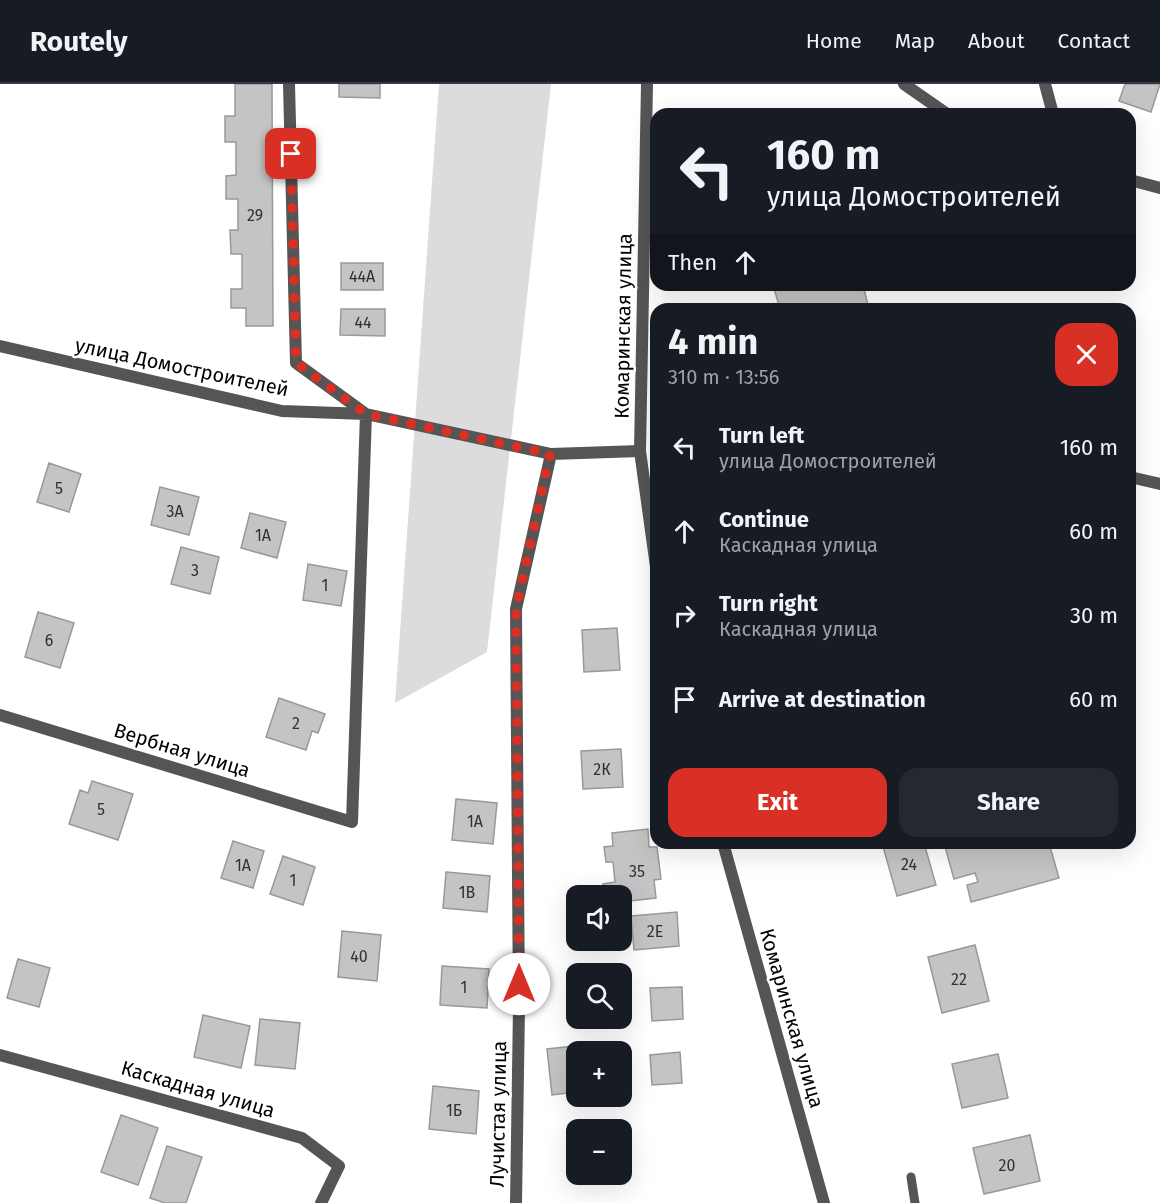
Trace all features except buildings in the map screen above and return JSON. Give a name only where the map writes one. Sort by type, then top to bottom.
[{"type":"street","points":[[289,84],[296,363],[366,414]]},
{"type":"street","name":"Комаринская улица","points":[[647,84],[640,451],[650,524]]},
{"type":"street","points":[[904,84],[938,108]]},
{"type":"street","points":[[1045,84],[1051,108]]},
{"type":"street","points":[[1136,182],[1160,188]]},
{"type":"street","name":"улица Домостроителей","points":[[0,346],[282,411],[366,414],[550,454],[640,451]]},
{"type":"street","name":"Вербная улица","points":[[0,715],[352,822],[366,414]]},
{"type":"street","name":"Лучистая улица","points":[[516,1203],[519,1007],[516,609],[550,454]]},
{"type":"street","points":[[1136,478],[1160,484]]},
{"type":"street","name":"Комаринская улица","points":[[725,849],[824,1203]]},
{"type":"street","name":"Каскадная улица","points":[[0,1055],[302,1138],[339,1166],[321,1203]]},
{"type":"lane","points":[[911,1177],[915,1203]]},
{"type":"shaded area","points":[[439,84],[551,84],[487,652],[395,703]]},
{"type":"route","points":[[291,154],[296,363],[366,414],[550,454],[516,609],[519,984]]}]
